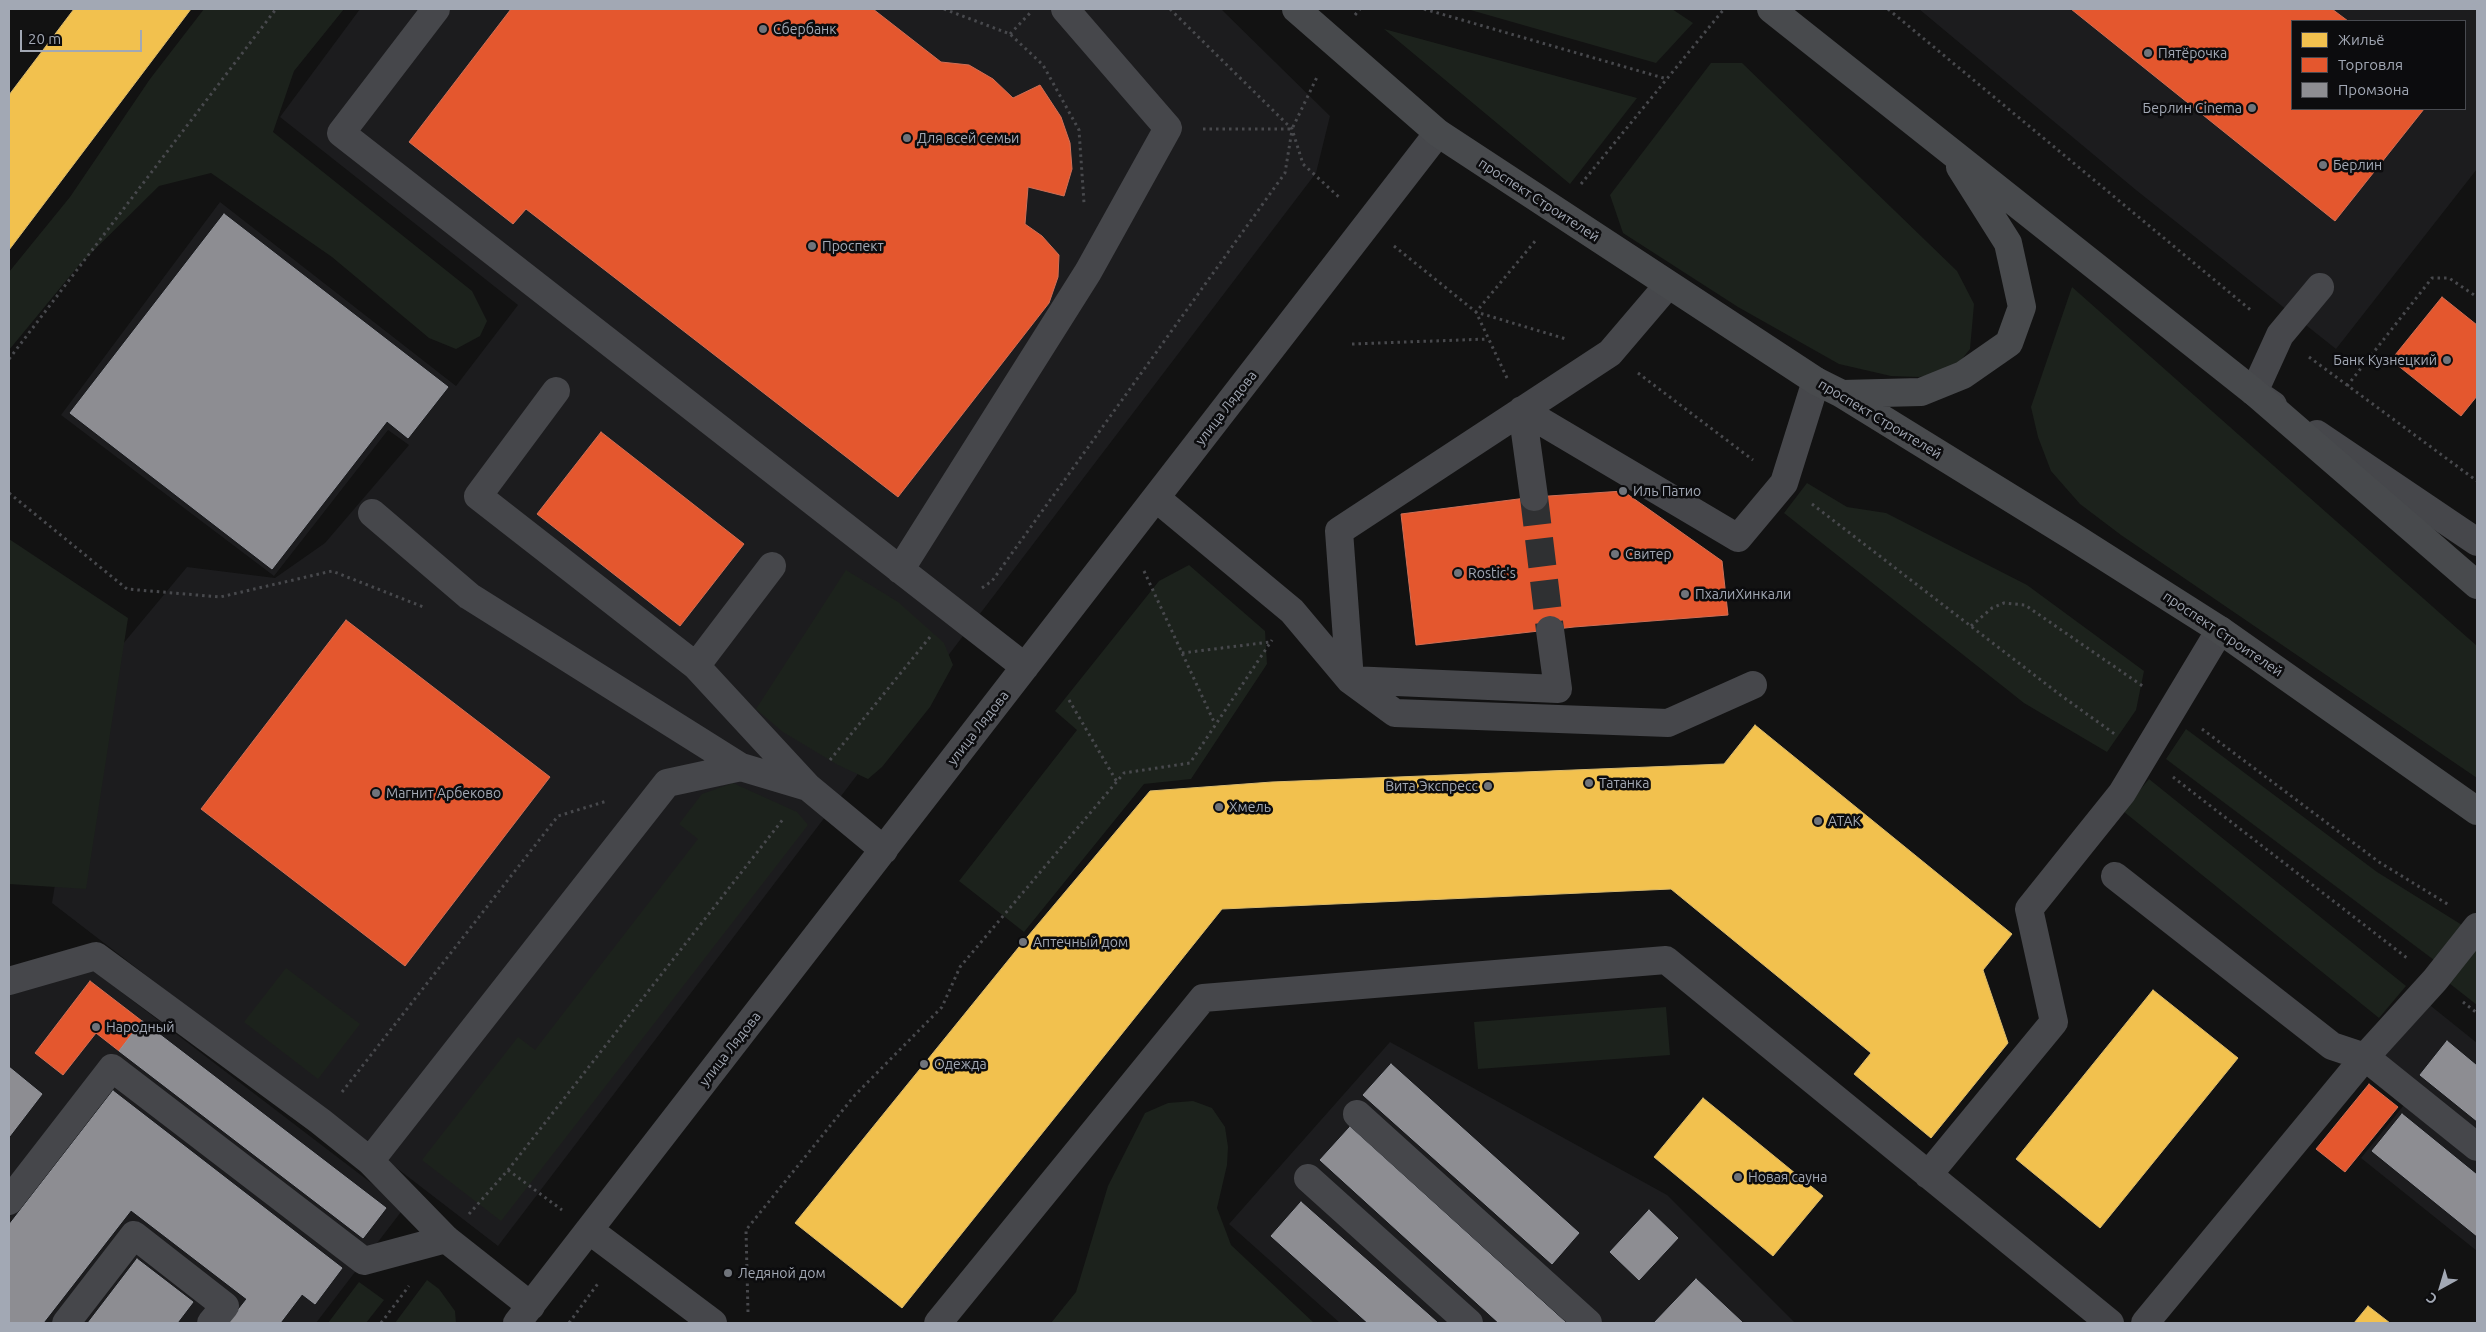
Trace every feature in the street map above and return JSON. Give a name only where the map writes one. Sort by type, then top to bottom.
[{"type":"main road","name":"проспект Строителей","points":[[1296,9],[1438,133],[1816,381],[1842,394],[2220,630],[2477,811]]},
{"type":"main road","points":[[1771,9],[2254,392],[2477,584]]},
{"type":"main road","points":[[1842,394],[1921,392],[1964,375],[2009,343],[2022,307],[2008,243],[1949,149]]},
{"type":"street","points":[[436,9],[341,133],[1025,667]]},
{"type":"street","points":[[900,570],[1088,272],[1168,128],[1065,9]]},
{"type":"street","name":"улица Лядова","points":[[524,1315],[1438,133]]},
{"type":"street","points":[[1350,680],[1339,531],[1610,352],[1668,285]]},
{"type":"street","points":[[2320,287],[2280,335],[2254,392],[2477,542]]},
{"type":"street","points":[[1522,410],[1738,538],[1784,482],[1816,381]]},
{"type":"street","points":[[556,391],[478,496],[696,666],[808,787],[884,850]]},
{"type":"street","points":[[1522,410],[1534,497]]},
{"type":"street","points":[[1156,498],[1292,611],[1350,680],[1395,713],[1668,723],[1753,685]]},
{"type":"street","points":[[372,513],[469,596],[741,767],[808,787]]},
{"type":"street","points":[[696,666],[772,566]]},
{"type":"street","points":[[1350,680],[1558,688],[1550,630]]},
{"type":"street","points":[[1928,1175],[2054,1022],[2029,910],[2122,793],[2220,630]]},
{"type":"street","points":[[370,1161],[667,783],[741,767]]},
{"type":"street","points":[[2115,876],[2332,1046],[2365,1057],[2477,1147]]},
{"type":"street","points":[[2145,1323],[2365,1057],[2435,980],[2477,928]]},
{"type":"street","points":[[9,981],[96,956],[320,1121],[370,1161],[524,1315]]},
{"type":"street","points":[[938,1323],[1203,998],[1666,960],[2110,1323]]},
{"type":"street","points":[[9,1202],[112,1068],[364,1261],[446,1239]]},
{"type":"street","points":[[1357,1114],[1588,1323]]},
{"type":"street","points":[[1308,1178],[1469,1323]]},
{"type":"street","points":[[589,1230],[713,1323]]},
{"type":"street","points":[[66,1323],[134,1235],[225,1306],[211,1323]]},
{"type":"path","points":[[9,359],[276,9]]},
{"type":"path","points":[[944,9],[1010,34],[1043,64],[1079,130],[1084,204]]},
{"type":"path","points":[[1010,34],[1034,9]]},
{"type":"path","points":[[1170,9],[1292,129],[1303,164],[1368,225],[1476,312],[1610,352],[1784,482],[2059,694],[2144,755],[2477,1013]]},
{"type":"path","points":[[446,1239],[508,1170],[808,787],[952,610],[992,581],[1285,173],[1292,129],[1334,42],[1360,9]]},
{"type":"path","points":[[1424,9],[1667,79]]},
{"type":"path","points":[[1476,312],[1724,9]]},
{"type":"path","points":[[1888,9],[2280,335],[2477,481]]},
{"type":"path","points":[[1168,128],[1292,129]]},
{"type":"path","points":[[2347,386],[2432,278],[2449,278],[2477,297]]},
{"type":"path","points":[[1476,312],[1522,410]]},
{"type":"path","points":[[1352,344],[1488,339]]},
{"type":"path","points":[[9,493],[127,589],[220,597],[332,571],[428,609]]},
{"type":"path","points":[[1143,569],[1216,725]]},
{"type":"path","points":[[1971,626],[1992,608],[2004,603],[2025,605],[2173,708],[2380,862],[2453,907]]},
{"type":"path","points":[[748,1314],[746,1230],[855,1095],[942,1008],[960,967],[1124,773],[1190,763],[1292,611]]},
{"type":"path","points":[[1182,653],[1271,642]]},
{"type":"path","points":[[1069,700],[1117,782]]},
{"type":"path","points":[[320,1121],[558,816],[613,800]]},
{"type":"path","points":[[508,1170],[589,1230]]},
{"type":"path","points":[[568,1323],[620,1254]]},
{"type":"path","points":[[381,1323],[410,1285]]},
{"type":"shaded area","points":[[204,9],[344,9],[294,71],[273,132],[472,291],[487,321],[480,336],[456,349],[429,338],[332,257],[211,173],[159,186],[79,265],[9,350],[9,272],[70,197],[150,79]]},
{"type":"shaded area","points":[[360,9],[1221,9],[1330,116],[1316,173],[498,1246],[52,903],[87,687],[187,567],[275,578],[325,543],[409,445],[388,430],[274,576],[61,415],[220,202],[456,386],[518,305],[280,117]]},
{"type":"shaded area","points":[[1467,9],[1672,9],[1693,23],[1656,63]]},
{"type":"shaded area","points":[[1919,9],[2477,9],[2477,169],[2336,349],[2136,190]]},
{"type":"shaded area","points":[[1384,29],[1637,98],[1570,184]]},
{"type":"shaded area","points":[[1711,63],[1742,63],[1957,271],[1974,304],[1970,349],[1953,370],[1919,377],[1891,376],[1839,364],[1738,307],[1623,233],[1610,195]]},
{"type":"shaded area","points":[[2072,287],[2477,646],[2477,778],[2121,535],[2080,504],[2051,471],[2038,437],[2031,407]]},
{"type":"shaded area","points":[[1807,483],[1847,507],[1886,513],[2027,585],[2144,671],[2136,710],[2107,752],[2024,703],[1784,513]]},
{"type":"shaded area","points":[[9,539],[128,618],[86,889],[9,884]]},
{"type":"shaded area","points":[[1189,565],[1265,631],[1267,664],[1191,779],[1144,784],[1024,932],[959,881],[1077,730],[1055,711],[1159,581]]},
{"type":"shaded area","points":[[846,570],[898,602],[944,643],[953,665],[930,707],[882,767],[868,779],[838,765],[783,732],[756,709]]},
{"type":"shaded area","points":[[2186,729],[2377,872],[2462,925],[2434,960],[2166,759]]},
{"type":"shaded area","points":[[2149,779],[2406,986],[2379,1018],[2123,811]]},
{"type":"shaded area","points":[[733,783],[797,812],[808,825],[501,1221],[422,1160],[518,1037],[535,1050],[698,839],[679,824],[702,794]]},
{"type":"shaded area","points":[[2477,947],[2477,1005],[2449,983]]},
{"type":"shaded area","points":[[86,965],[404,1208],[316,1323],[9,1323],[9,991]]},
{"type":"shaded area","points":[[286,968],[360,1024],[318,1079],[244,1022]]},
{"type":"shaded area","points":[[2426,1002],[2477,1043],[2477,1251],[2361,1158],[2408,1100],[2371,1070]]},
{"type":"shaded area","points":[[1666,1007],[1670,1055],[1478,1069],[1474,1022]]},
{"type":"shaded area","points":[[1390,1042],[1667,1195],[1795,1323],[1340,1323],[1229,1224]]},
{"type":"shaded area","points":[[1193,1101],[1212,1108],[1225,1127],[1228,1147],[1227,1165],[1217,1208],[1231,1245],[1314,1323],[1051,1323],[1076,1292],[1108,1186],[1145,1113],[1168,1103]]},
{"type":"shaded area","points":[[427,1280],[439,1289],[455,1311],[456,1323],[395,1323]]},
{"type":"shaded area","points":[[359,1282],[384,1300],[366,1323],[328,1323]]},
{"type":"building: Жильё","points":[[74,9],[191,9],[9,250],[9,95]]},
{"type":"building: Жильё","points":[[1755,725],[2012,934],[1983,970],[2008,1043],[1931,1138],[1854,1074],[1871,1053],[1671,889],[1222,909],[902,1308],[795,1223],[1023,942],[1150,791],[1272,782],[1724,764]]},
{"type":"building: Жильё","points":[[2153,990],[2238,1058],[2100,1228],[2016,1159]]},
{"type":"building: Жильё","name":"Новая сауна","points":[[1703,1098],[1823,1196],[1773,1256],[1654,1157]]},
{"type":"building: Жильё","points":[[2368,1306],[2390,1323],[2354,1323]]},
{"type":"building: Торговля","name":"Проспект","points":[[511,9],[873,9],[941,62],[969,65],[993,79],[1013,98],[1040,85],[1061,117],[1070,143],[1072,169],[1064,196],[1028,187],[1025,224],[1042,236],[1059,255],[1058,277],[1049,303],[898,497],[526,209],[513,224],[409,142]]},
{"type":"building: Торговля","name":"Берлин","points":[[2071,9],[2332,9],[2347,20],[2291,20],[2291,110],[2423,110],[2335,221]]},
{"type":"building: Торговля","points":[[2442,297],[2477,325],[2477,396],[2461,416],[2391,360]]},
{"type":"building: Торговля","points":[[601,432],[744,544],[680,626],[537,514]]},
{"type":"building: Торговля","points":[[1623,491],[1722,561],[1728,615],[1574,627],[1416,645],[1401,514],[1534,497]]},
{"type":"building: Торговля","name":"Магнит Арбеково","points":[[346,620],[550,777],[405,966],[201,809]]},
{"type":"building: Торговля","name":"Народный","points":[[90,981],[142,1021],[119,1051],[96,1033],[63,1075],[35,1053]]},
{"type":"building: Торговля","points":[[2369,1084],[2398,1107],[2345,1172],[2316,1149]]},
{"type":"building: Промзона","points":[[224,214],[448,387],[408,438],[387,421],[272,569],[70,413]]},
{"type":"building: Промзона","points":[[142,1021],[386,1208],[363,1238],[119,1051]]},
{"type":"building: Промзона","points":[[2447,1041],[2477,1066],[2477,1121],[2420,1075]]},
{"type":"building: Промзона","points":[[1391,1064],[1579,1233],[1552,1264],[1363,1095]]},
{"type":"building: Промзона","points":[[9,1067],[42,1094],[9,1137]]},
{"type":"building: Промзона","points":[[113,1091],[342,1268],[315,1304],[302,1294],[280,1323],[228,1323],[247,1299],[131,1210],[43,1323],[9,1323],[9,1225]]},
{"type":"building: Промзона","points":[[2402,1114],[2477,1175],[2477,1236],[2372,1151]]},
{"type":"building: Промзона","points":[[1350,1127],[1566,1323],[1499,1323],[1320,1160]]},
{"type":"building: Промзона","points":[[1301,1202],[1438,1323],[1368,1323],[1271,1236]]},
{"type":"building: Промзона","points":[[1649,1210],[1678,1238],[1639,1280],[1610,1252]]},
{"type":"building: Промзона","points":[[137,1259],[193,1302],[177,1323],[88,1323]]},
{"type":"building: Промзона","points":[[1696,1279],[1743,1323],[1654,1323]]},
{"type":"tunnel","points":[[1534,497],[1550,630]]},
{"type":"place","name":"Сбербанк","points":[[763,29]]},
{"type":"place","name":"Пятёрочка","points":[[2148,53]]},
{"type":"place","name":"Берлин Cinema","points":[[2252,108]]},
{"type":"place","name":"Для всей семьи","points":[[907,138]]},
{"type":"place","name":"Берлин","points":[[2323,165]]},
{"type":"place","name":"Проспект","points":[[812,246]]},
{"type":"place","name":"Банк Кузнецкий","points":[[2447,360]]},
{"type":"place","name":"Иль Патио","points":[[1623,491]]},
{"type":"place","name":"Свитер","points":[[1615,554]]},
{"type":"place","name":"Rostic's","points":[[1458,573]]},
{"type":"place","name":"ПхалиХинкали","points":[[1685,594]]},
{"type":"place","name":"Татанка","points":[[1589,783]]},
{"type":"place","name":"Вита Экспресс","points":[[1488,786]]},
{"type":"place","name":"Магнит Арбеково","points":[[376,793]]},
{"type":"place","name":"Хмель","points":[[1219,807]]},
{"type":"place","name":"АТАК","points":[[1818,821]]},
{"type":"place","name":"Аптечный дом","points":[[1023,942]]},
{"type":"place","name":"Народный","points":[[96,1027]]},
{"type":"place","name":"Одежда","points":[[924,1064]]},
{"type":"place","name":"Новая сауна","points":[[1738,1177]]},
{"type":"place","name":"Ледяной дом","points":[[728,1273]]}]
